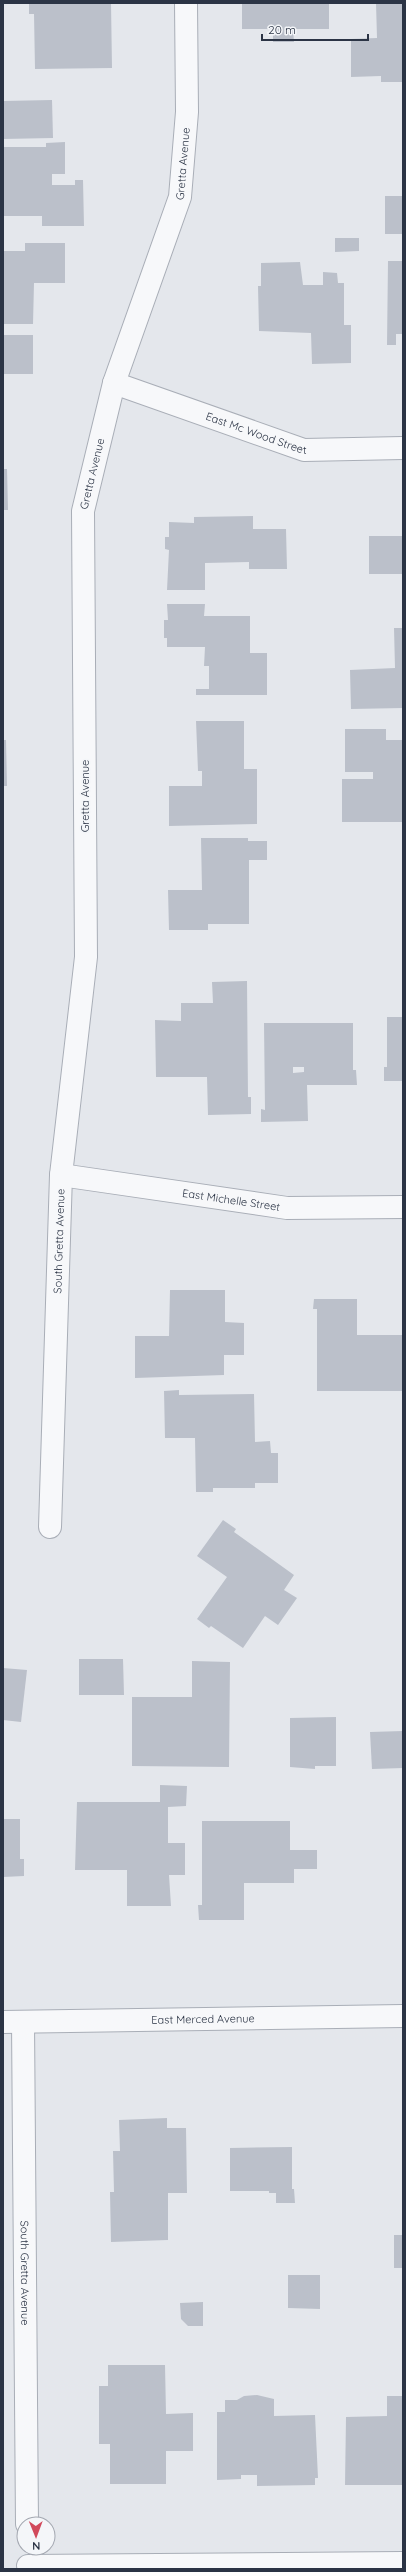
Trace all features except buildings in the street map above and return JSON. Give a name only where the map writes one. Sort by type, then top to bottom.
[{"type":"street","name":"Gretta Avenue","points":[[86,957],[83,511],[114,383],[180,197],[187,112],[186,3]]},
{"type":"street","name":"East Mc Wood Street","points":[[114,383],[304,450],[403,448]]},
{"type":"street","name":"South Gretta Avenue","points":[[50,1527],[61,1175],[86,957]]},
{"type":"street","name":"East Michelle Street","points":[[61,1175],[287,1208],[403,1208]]},
{"type":"street","name":"East Merced Avenue","points":[[13,2022],[403,2016]]},
{"type":"street","name":"South Gretta Avenue","points":[[13,2022],[27,2516]]},
{"type":"street","points":[[28,2561],[403,2563]]}]
